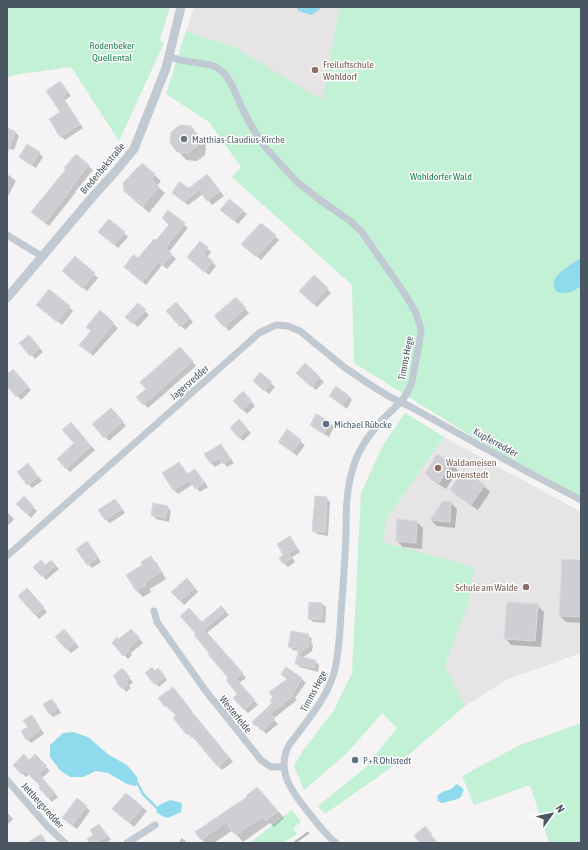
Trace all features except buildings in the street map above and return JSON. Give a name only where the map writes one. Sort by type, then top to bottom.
[{"type":"street","name":"Bredenbekstraße","points":[[7,298],[134,149],[166,68],[181,7]]},
{"type":"street","name":"Timms Hege","points":[[169,57],[211,64],[224,73],[231,83],[252,127],[265,147],[297,182],[354,224],[361,231],[405,294],[416,313],[421,330],[412,382],[405,397],[370,434],[363,444],[353,468],[348,496],[345,565],[337,661],[334,674],[314,713],[286,750],[284,767]]},
{"type":"street","points":[[7,235],[43,257]]},
{"type":"street","name":"Jagersredder","points":[[7,556],[247,344],[260,333],[276,325],[288,326],[300,332],[344,367],[400,402]]},
{"type":"street","name":"Kupferredder","points":[[400,402],[581,500]]},
{"type":"street","name":"Westerfelde","points":[[154,611],[157,622],[205,690],[261,760],[270,767],[284,767]]},
{"type":"street","points":[[284,767],[290,787],[310,815],[336,843]]},
{"type":"street","name":"Jettbergsredder","points":[[7,780],[47,826],[65,843]]},
{"type":"street","points":[[127,843],[155,825]]},
{"type":"shaded area","name":"Freiluftschule Wohldorf","points":[[194,7],[401,7],[322,101],[234,47],[186,31]]},
{"type":"shaded area","name":"Schule am Walde","points":[[444,437],[581,512],[581,653],[508,679],[465,706],[445,665],[468,606],[383,542],[387,518]]},
{"type":"green space","name":"Rodenbeker Quellental","points":[[7,7],[170,7],[160,40],[164,43],[119,141],[71,67],[7,77]]},
{"type":"green space","name":"Wohldorfer Wald","points":[[340,7],[581,7],[581,504],[354,363],[352,285],[232,177],[241,167],[209,122],[166,94],[186,31],[234,47],[322,100]]},
{"type":"green space","points":[[405,413],[444,437],[387,518],[383,542],[474,567],[468,606],[445,665],[465,706],[406,757],[325,814],[318,806],[365,768],[397,728],[382,713],[348,752],[304,790],[294,766],[302,752],[334,710],[352,673],[361,493],[383,445]]},
{"type":"green space","points":[[581,723],[581,843],[549,843],[530,785],[474,805],[462,776],[520,745]]},
{"type":"green space","points":[[292,810],[301,822],[293,828],[297,834],[283,843],[250,843]]},
{"type":"water","points":[[297,7],[322,7],[312,15],[298,11]]},
{"type":"water","points":[[581,259],[581,286],[569,293],[556,291],[554,281],[556,277],[559,273]]},
{"type":"water","points":[[73,732],[88,737],[109,755],[127,765],[137,777],[138,784],[135,786],[127,784],[108,773],[96,771],[83,777],[70,777],[60,770],[50,757],[50,745],[63,733]]},
{"type":"water","points":[[456,784],[464,790],[460,798],[442,803],[438,801],[437,796],[442,792],[451,789]]},
{"type":"water","points":[[170,800],[182,803],[181,812],[168,818],[156,812],[159,805]]},
{"type":"waterway","points":[[138,784],[143,794],[158,809]]},
{"type":"railway","points":[[294,843],[308,833]]},
{"type":"place","name":"Freiluftschule Wohldorf","points":[[315,70]]},
{"type":"place","name":"Matthias-Claudius-Kirche","points":[[184,139]]},
{"type":"place","name":"Michael Rübcke","points":[[326,424]]},
{"type":"place","name":"Waldameisen Duvenstedt","points":[[438,468]]},
{"type":"place","name":"Schule am Walde","points":[[526,587]]},
{"type":"place","name":"P+R Ohlstedt","points":[[355,760]]}]
